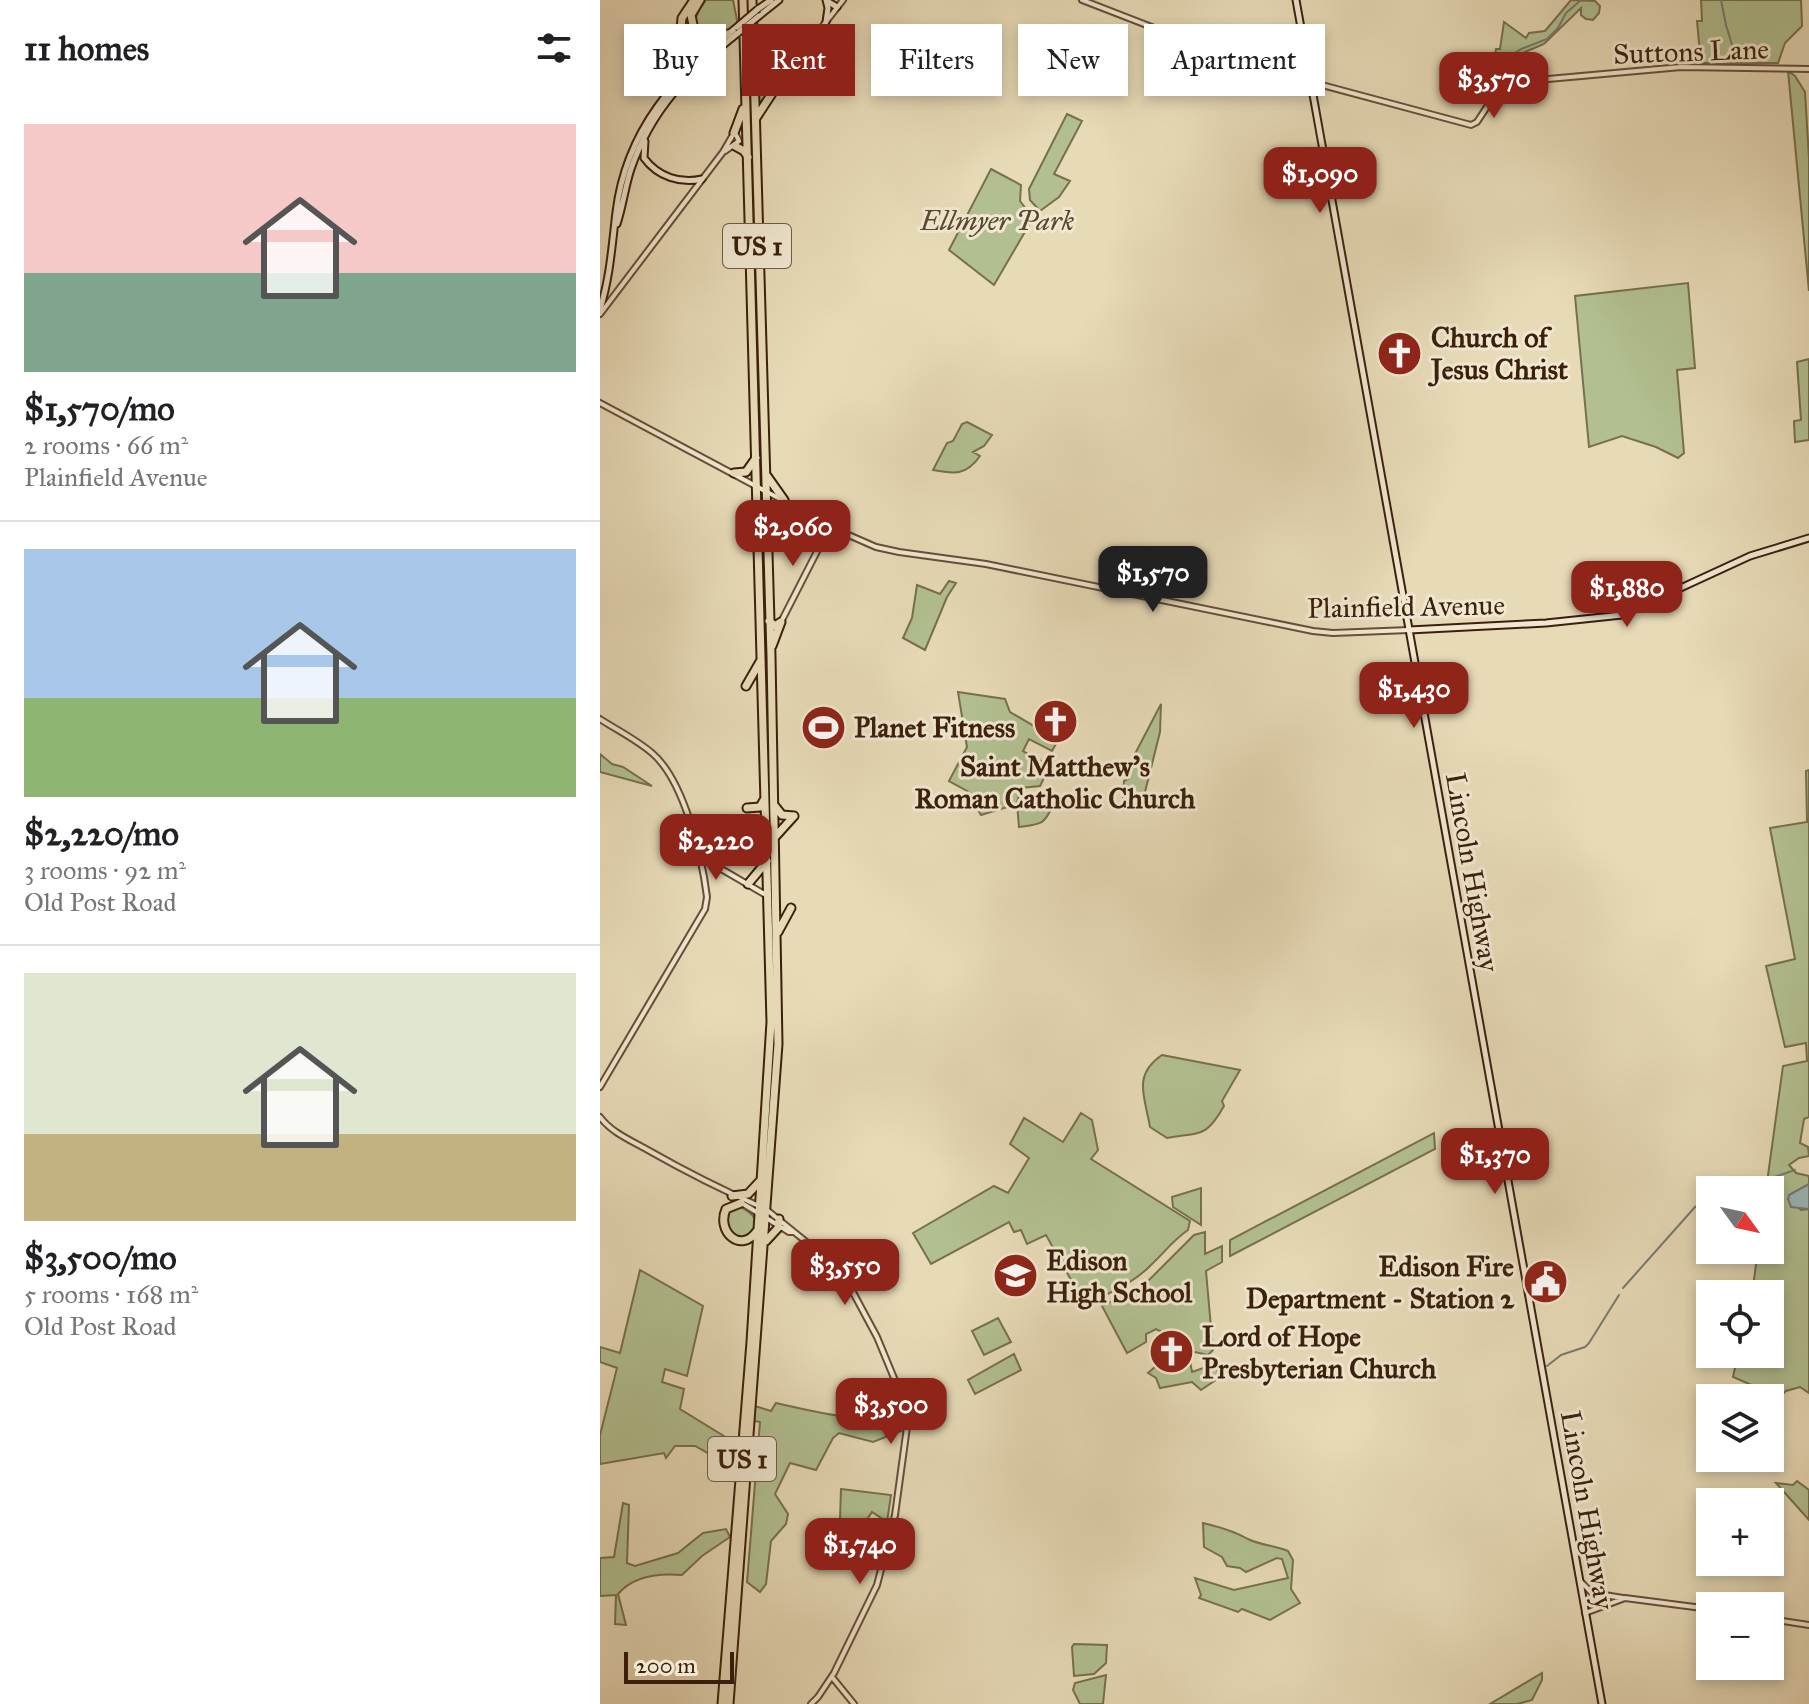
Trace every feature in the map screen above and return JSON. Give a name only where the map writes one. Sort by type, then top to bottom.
[{"type":"highway","points":[[680,24],[694,0]]},
{"type":"highway","points":[[700,0],[691,15],[694,30],[709,39],[728,34]]},
{"type":"highway","points":[[740,0],[740,29]]},
{"type":"highway","name":"US 1","points":[[752,0],[752,24]]},
{"type":"highway","name":"US 1","points":[[722,1704],[758,1229],[763,1212],[778,1044],[777,934],[768,859],[765,782],[746,99],[740,29]]},
{"type":"highway","name":"US 1","points":[[729,1704],[764,1243],[762,1178],[771,1049],[771,656],[758,487],[765,472],[753,96]]},
{"type":"highway","points":[[754,124],[769,96]]},
{"type":"highway","points":[[734,133],[746,99]]},
{"type":"highway","points":[[735,146],[748,157]]},
{"type":"highway","points":[[734,473],[750,468],[757,452]]},
{"type":"highway","points":[[765,472],[784,500]]},
{"type":"highway","points":[[769,621],[776,626],[781,622]]},
{"type":"highway","points":[[771,656],[781,622]]},
{"type":"highway","points":[[761,646],[761,662],[746,686],[754,683],[762,689]]},
{"type":"highway","points":[[765,782],[763,804],[756,809],[747,808],[761,818],[767,828]]},
{"type":"highway","points":[[773,804],[782,815],[794,816],[773,839]]},
{"type":"highway","points":[[748,884],[768,859]]},
{"type":"highway","points":[[777,934],[791,908]]},
{"type":"highway","points":[[758,1229],[751,1238],[735,1240],[725,1231],[722,1221],[726,1209],[751,1192],[762,1178]]},
{"type":"highway","points":[[764,1243],[778,1225],[790,1232]]},
{"type":"main road","points":[[759,13],[771,0]]},
{"type":"main road","points":[[615,229],[632,165],[651,123],[673,92],[740,29],[779,0]]},
{"type":"main road","points":[[826,0],[837,7]]},
{"type":"main road","points":[[826,0],[826,22]]},
{"type":"main road","name":"Lincoln Highway","points":[[1296,0],[1300,24]]},
{"type":"main road","points":[[658,105],[691,65],[728,34],[740,29]]},
{"type":"main road","points":[[600,312],[618,202],[628,164],[663,96]]},
{"type":"main road","name":"Lincoln Highway","points":[[1313,96],[1602,1704]]},
{"type":"main road","points":[[651,123],[644,147],[646,162],[675,180],[686,182],[702,179]]},
{"type":"main road","name":"Plainfield Avenue","points":[[1409,630],[1546,623],[1622,615],[1750,556],[1809,538]]},
{"type":"street","points":[[826,22],[843,0]]},
{"type":"street","points":[[1082,0],[1144,25]]},
{"type":"street","name":"Suttons Lane","points":[[1325,88],[1471,125],[1477,122],[1496,93],[1515,84],[1569,76],[1681,67],[1809,69]]},
{"type":"street","points":[[600,312],[723,152],[734,133],[739,138],[735,146],[723,152]]},
{"type":"street","name":"Plainfield Avenue","points":[[600,403],[830,526],[876,547],[986,564],[1271,624],[1331,633],[1409,630]]},
{"type":"street","points":[[781,622],[830,526]]},
{"type":"street","points":[[600,719],[654,754],[683,800],[707,897],[705,909],[600,1087]]},
{"type":"street","points":[[699,856],[773,898]]},
{"type":"street","points":[[600,1117],[612,1129],[763,1212],[778,1225]]},
{"type":"street","points":[[790,1232],[832,1263],[848,1283],[877,1337],[906,1407],[905,1447],[877,1585],[832,1677],[811,1704]]},
{"type":"street","points":[[1579,1579],[1592,1593],[1696,1607]]},
{"type":"street","points":[[1585,1613],[1625,1598]]},
{"type":"street","points":[[1784,1621],[1809,1625]]},
{"type":"street","points":[[832,1677],[854,1704]]},
{"type":"green space","points":[[706,0],[733,0],[738,25],[726,32],[726,24],[696,24]]},
{"type":"green space","points":[[1571,0],[1595,1],[1600,6],[1599,13],[1593,20],[1586,19],[1581,15],[1581,8],[1544,44],[1501,62],[1497,84],[1490,83],[1504,22],[1526,38],[1529,33],[1545,31]]},
{"type":"green space","points":[[1701,0],[1801,0],[1802,26],[1785,43],[1778,63],[1701,63],[1697,21],[1702,21]]},
{"type":"green space","points":[[1788,71],[1805,92],[1809,158],[1809,291]]},
{"type":"green space","points":[[757,96],[768,96],[760,106]]},
{"type":"green space","points":[[1067,114],[1082,121],[1054,174],[1070,181],[1059,197],[1040,211],[1030,200],[1029,189]]},
{"type":"green space","name":"Ellmyer Park","points":[[991,169],[1021,185],[1020,201],[1033,218],[994,285],[949,250]]},
{"type":"green space","points":[[1688,283],[1695,368],[1677,370],[1684,453],[1678,458],[1622,436],[1589,447],[1575,296]]},
{"type":"green space","points":[[1809,359],[1809,440],[1795,442],[1794,421],[1801,420],[1797,362]]},
{"type":"green space","points":[[967,422],[992,435],[984,446],[973,452],[980,456],[970,467],[959,472],[933,470],[947,443],[953,441],[962,424]]},
{"type":"green space","points":[[949,581],[956,583],[925,650],[903,638],[912,618],[917,585],[940,594]]},
{"type":"green space","points":[[1633,584],[1659,585],[1662,593],[1633,605]]},
{"type":"green space","points":[[958,692],[1005,699],[1010,712],[1058,740],[1052,751],[1029,739],[1023,751],[1050,766],[1040,786],[1021,788],[1017,803],[1053,805],[1041,822],[1019,827],[1017,804],[981,815],[967,791],[949,781],[967,747]]},
{"type":"green space","points":[[1161,704],[1160,732],[1142,804],[1123,801],[1124,781],[1128,779],[1125,773]]},
{"type":"green space","points":[[600,754],[612,764],[623,767],[652,786],[600,772]]},
{"type":"green space","points":[[1809,770],[1809,1117],[1804,1119],[1800,1143],[1808,1147],[1809,1156],[1789,1165],[1796,1173],[1809,1176],[1809,1184],[1788,1199],[1801,1210],[1809,1209],[1809,1393],[1800,1387],[1784,1393],[1784,1384],[1749,1384],[1733,1377],[1735,1368],[1784,1368],[1784,1280],[1754,1280],[1756,1264],[1784,1264],[1784,1176],[1768,1176],[1783,1066],[1807,1061],[1806,1043],[1785,1047],[1766,966],[1795,959],[1770,828],[1807,822],[1806,771]]},
{"type":"green space","points":[[1162,1055],[1240,1070],[1222,1101],[1224,1106],[1218,1116],[1202,1132],[1167,1138],[1150,1127],[1144,1079],[1147,1070]]},
{"type":"green space","points":[[1081,1113],[1092,1120],[1098,1150],[1091,1159],[1190,1221],[1188,1230],[1136,1278],[1085,1305],[1046,1235],[1027,1244],[1021,1230],[1014,1232],[1009,1222],[931,1264],[913,1233],[994,1186],[1008,1193],[1029,1158],[1010,1144],[1024,1118],[1063,1142]]},
{"type":"green space","points":[[1434,1133],[1435,1149],[1230,1256],[1230,1240]]},
{"type":"green space","points":[[1201,1188],[1201,1225],[1173,1207],[1172,1197]]},
{"type":"green space","points":[[741,1207],[752,1215],[755,1225],[752,1235],[738,1239],[727,1230],[727,1212]]},
{"type":"green space","points":[[1205,1232],[1205,1254],[1222,1246],[1222,1262],[1206,1271],[1213,1350],[1208,1355],[1195,1352],[1189,1356],[1192,1372],[1215,1364],[1220,1377],[1201,1390],[1192,1382],[1160,1388],[1156,1378],[1148,1373],[1175,1350],[1168,1335],[1156,1329],[1146,1334],[1146,1342],[1127,1353],[1102,1306],[1143,1286],[1194,1235]]},
{"type":"green space","points":[[640,1270],[703,1306],[687,1376],[665,1369],[662,1382],[684,1389],[680,1409],[732,1441],[731,1466],[695,1446],[675,1446],[666,1458],[664,1453],[600,1464],[600,1435],[617,1368],[600,1362],[600,1347],[620,1353]]},
{"type":"green space","points":[[998,1318],[1011,1342],[984,1355],[972,1331]]},
{"type":"green space","points":[[1014,1354],[1021,1370],[975,1394],[968,1380]]},
{"type":"green space","points":[[776,1403],[854,1417],[901,1412],[901,1431],[873,1442],[839,1433],[833,1438],[816,1470],[790,1463],[775,1494],[788,1514],[786,1524],[771,1541],[766,1584],[760,1592],[747,1582],[760,1422],[754,1421],[755,1406],[771,1411]]},
{"type":"green space","points":[[1797,1481],[1809,1490],[1809,1520],[1784,1492],[1784,1488],[1776,1483],[1793,1485]]},
{"type":"green space","points":[[841,1489],[891,1495],[887,1522],[872,1512],[855,1537],[839,1530],[835,1535],[828,1531],[834,1520],[840,1519]]},
{"type":"green space","points":[[623,1503],[629,1505],[627,1563],[635,1566],[678,1553],[703,1533],[726,1529],[730,1537],[702,1556],[682,1575],[647,1577],[624,1588],[618,1594],[626,1625],[615,1624],[616,1595],[600,1596],[600,1558],[614,1557]]},
{"type":"green space","points":[[1203,1523],[1288,1551],[1293,1560],[1291,1589],[1300,1603],[1270,1620],[1199,1598],[1201,1595],[1195,1578],[1234,1590],[1288,1578],[1282,1559],[1277,1558],[1246,1572],[1227,1566],[1222,1557],[1204,1547]]},
{"type":"green space","points":[[1074,1644],[1107,1645],[1106,1663],[1094,1674],[1074,1676]]},
{"type":"green space","points":[[1542,1673],[1542,1680],[1532,1700],[1517,1704],[1490,1704]]},
{"type":"green space","points":[[1106,1675],[1103,1704],[1080,1704],[1073,1690],[1075,1683]]},
{"type":"water","points":[[1809,1184],[1809,1209],[1791,1207],[1789,1195]]},
{"type":"waterway","points":[[1494,81],[1499,59],[1508,58],[1547,39],[1566,13],[1581,0]]},
{"type":"waterway","points":[[1721,0],[1737,61]]},
{"type":"waterway","points":[[1777,1176],[1795,1170]]},
{"type":"waterway","points":[[1623,1288],[1696,1207]]},
{"type":"waterway","points":[[1547,1366],[1561,1355],[1585,1347],[1619,1295]]},
{"type":"place","name":"Church of Jesus Christ","points":[[1400,353]]},
{"type":"place","name":"Saint Matthew's Roman Catholic Church","points":[[1055,721]]},
{"type":"place","name":"Planet Fitness","points":[[823,727]]},
{"type":"place","name":"Edison High School","points":[[1015,1276]]},
{"type":"place","name":"Edison Fire Department - Station 2","points":[[1545,1282]]},
{"type":"place","name":"Lord of Hope Presbyterian Church","points":[[1171,1352]]}]
